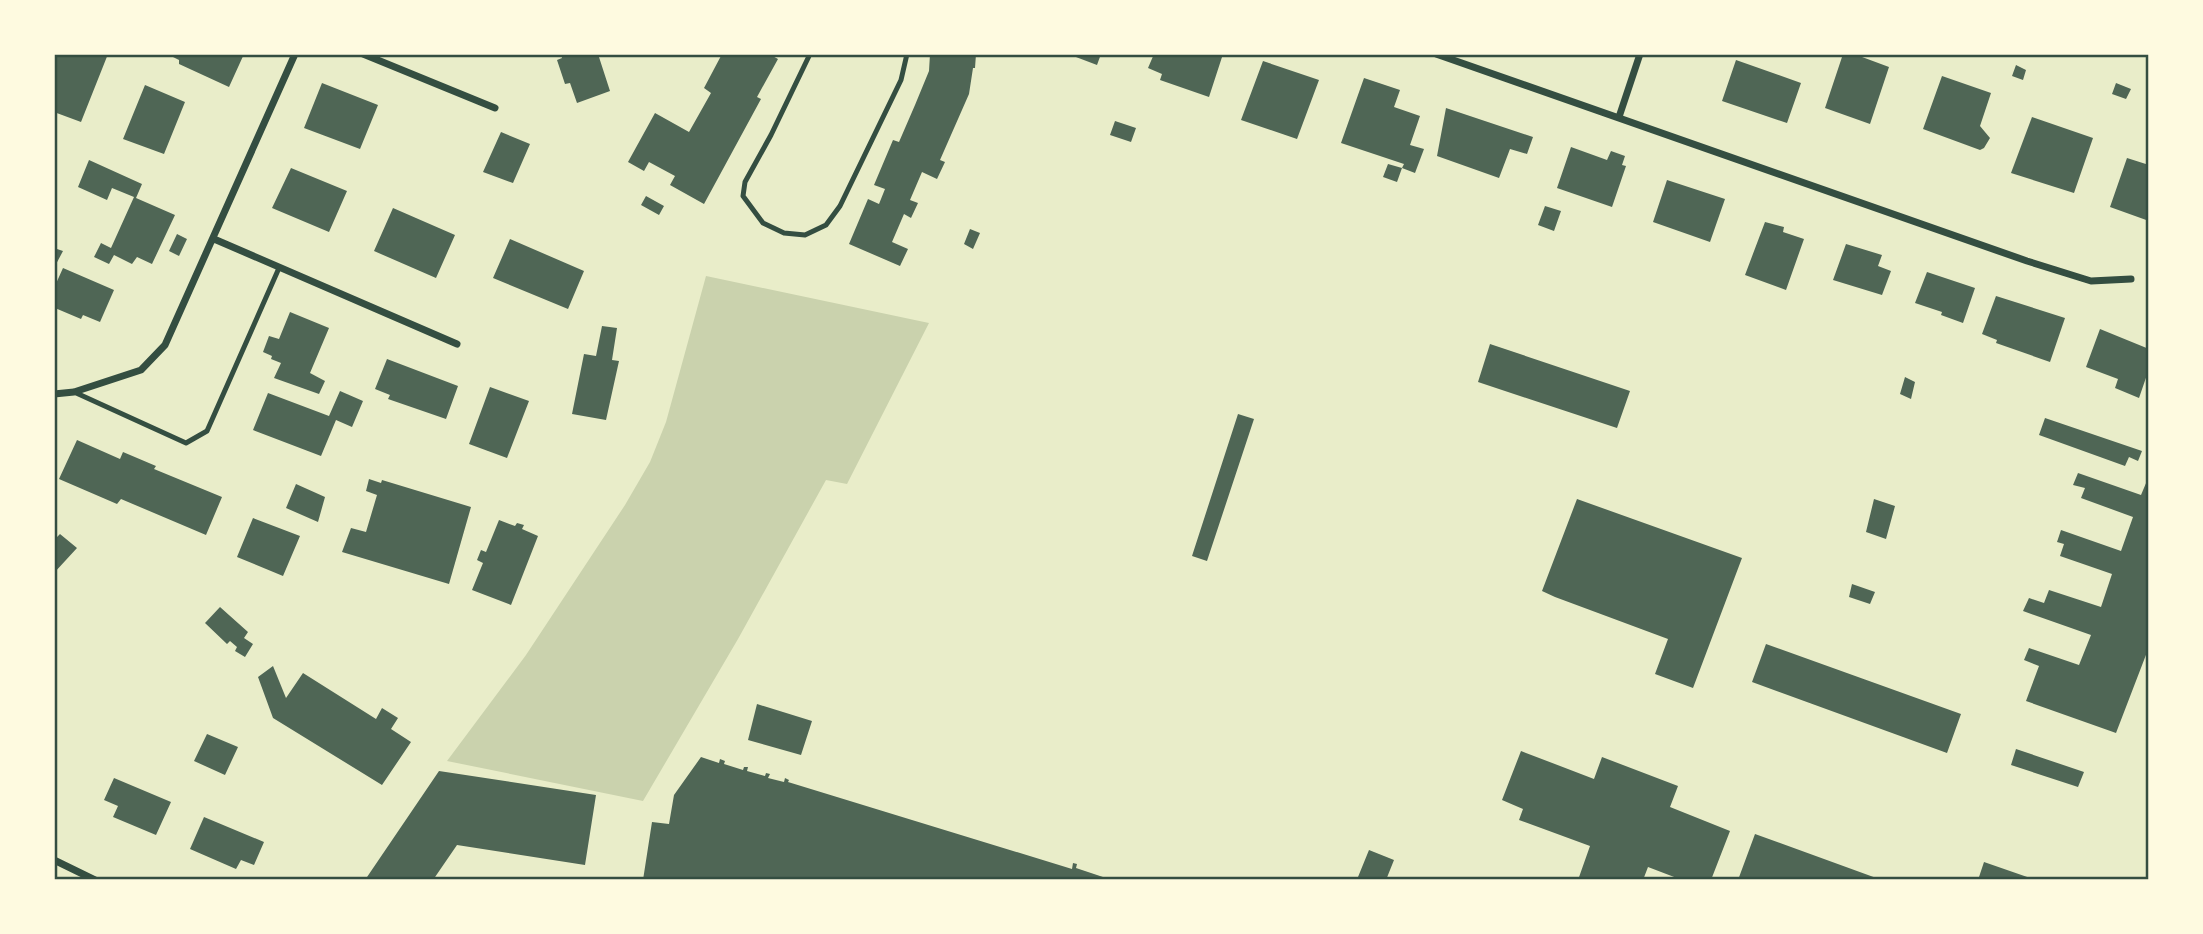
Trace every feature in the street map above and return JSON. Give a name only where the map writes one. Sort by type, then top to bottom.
[{"type":"street","points":[[54,394],[74,392],[141,370],[165,345],[295,54]]},
{"type":"street","points":[[363,54],[495,108]]},
{"type":"street","points":[[1436,54],[2066,273],[2091,281],[2131,279]]},
{"type":"street","points":[[1619,117],[1640,54]]},
{"type":"street","points":[[214,239],[457,344]]},
{"type":"street","points":[[54,860],[95,880]]},
{"type":"lane","points":[[810,54],[745,182],[743,196],[763,223],[784,233],[805,235],[826,225],[840,206],[901,80],[907,54]]},
{"type":"lane","points":[[74,392],[186,443],[207,431],[278,268]]},
{"type":"green space","points":[[706,276],[929,323],[847,484],[826,480],[738,639],[643,801],[447,761],[526,655],[625,505],[650,462],[666,422]]},
{"type":"building","points":[[55,54],[108,54],[81,122],[54,112]]},
{"type":"building","points":[[167,54],[244,54],[229,87],[179,64],[179,60]]},
{"type":"building","points":[[561,54],[598,54],[610,91],[577,103],[570,83],[565,84],[557,60],[562,58]]},
{"type":"building","points":[[722,54],[769,54],[778,59],[757,97],[761,99],[704,204],[670,185],[675,176],[649,162],[644,171],[628,162],[655,113],[689,132],[711,93],[704,88]]},
{"type":"building","points":[[930,54],[976,54],[975,68],[969,94],[940,160],[945,162],[937,179],[922,172],[910,200],[918,203],[911,218],[904,214],[892,242],[908,249],[900,266],[849,244],[868,199],[879,204],[885,189],[874,185],[893,140],[899,142],[915,105],[929,71]]},
{"type":"building","points":[[1068,54],[1101,54],[1097,65]]},
{"type":"building","points":[[1154,54],[1223,54],[1209,97],[1160,80],[1162,74],[1148,68]]},
{"type":"building","points":[[1843,54],[1854,54],[1889,67],[1870,124],[1825,108]]},
{"type":"building","points":[[1736,60],[1801,83],[1787,123],[1722,101]]},
{"type":"building","points":[[1263,61],[1319,80],[1297,139],[1241,120]]},
{"type":"building","points":[[2016,65],[2026,70],[2023,80],[2012,76]]},
{"type":"building","points":[[1942,76],[1991,93],[1980,126],[1990,138],[1984,148],[1980,150],[1923,129]]},
{"type":"building","points":[[1364,78],[1400,90],[1394,107],[1420,116],[1410,145],[1424,149],[1415,173],[1402,168],[1404,164],[1341,143]]},
{"type":"building","points":[[322,83],[378,105],[360,149],[304,128]]},
{"type":"building","points":[[2116,83],[2131,89],[2126,99],[2112,94]]},
{"type":"building","points":[[145,85],[185,102],[164,154],[123,139]]},
{"type":"building","points":[[1446,108],[1533,137],[1527,154],[1510,149],[1499,178],[1437,156]]},
{"type":"building","points":[[2032,117],[2093,138],[2074,193],[2011,173]]},
{"type":"building","points":[[1115,121],[1136,128],[1131,142],[1110,135]]},
{"type":"building","points":[[501,132],[530,144],[513,183],[483,172]]},
{"type":"building","points":[[1571,147],[1607,160],[1611,151],[1625,156],[1622,165],[1626,166],[1612,207],[1557,188]]},
{"type":"building","points":[[2127,158],[2149,165],[2149,221],[2110,207]]},
{"type":"building","points":[[89,160],[142,184],[136,198],[175,215],[152,264],[137,257],[132,264],[114,255],[109,264],[94,257],[101,243],[111,248],[134,197],[112,188],[107,200],[78,187]]},
{"type":"building","points":[[1388,164],[1402,168],[1397,182],[1383,177]]},
{"type":"building","points":[[291,168],[347,191],[329,232],[272,208]]},
{"type":"building","points":[[1667,180],[1725,199],[1710,242],[1653,222]]},
{"type":"building","points":[[646,196],[664,206],[659,215],[641,205]]},
{"type":"building","points":[[1545,206],[1561,211],[1554,231],[1538,225]]},
{"type":"building","points":[[393,208],[455,235],[436,278],[374,251]]},
{"type":"building","points":[[1765,222],[1784,227],[1783,232],[1804,239],[1786,290],[1745,275]]},
{"type":"building","points":[[970,229],[980,233],[973,249],[964,244]]},
{"type":"building","points":[[177,234],[187,239],[179,256],[169,251]]},
{"type":"building","points":[[510,239],[584,271],[568,309],[493,278]]},
{"type":"building","points":[[1846,244],[1882,255],[1878,266],[1891,271],[1882,295],[1833,280]]},
{"type":"building","points":[[54,248],[63,251],[54,268]]},
{"type":"building","points":[[63,268],[114,290],[100,322],[83,315],[81,319],[55,308],[57,304],[54,303],[54,288]]},
{"type":"building","points":[[1927,272],[1975,288],[1963,323],[1915,303]]},
{"type":"building","points":[[1996,296],[2065,318],[2050,362],[1996,343],[1997,340],[1982,334]]},
{"type":"building","points":[[290,312],[329,328],[310,373],[325,381],[319,394],[274,378],[281,363],[263,352],[269,336],[279,339]]},
{"type":"building","points":[[602,326],[617,328],[612,360],[619,361],[606,420],[572,414],[584,354],[596,356]]},
{"type":"building","points":[[2100,329],[2149,349],[2149,369],[2139,398],[2115,388],[2118,379],[2086,367]]},
{"type":"building","points":[[1490,344],[1630,391],[1617,428],[1478,382]]},
{"type":"building","points":[[387,359],[458,386],[446,419],[388,399],[390,395],[375,389]]},
{"type":"building","points":[[1905,377],[1915,382],[1911,399],[1900,394]]},
{"type":"building","points":[[490,387],[529,401],[507,458],[469,444]]},
{"type":"building","points":[[340,391],[363,401],[352,427],[336,420],[321,456],[253,430],[268,393],[329,416]]},
{"type":"building","points":[[1238,414],[1254,419],[1207,561],[1192,556]]},
{"type":"building","points":[[2045,418],[2142,451],[2138,461],[2129,457],[2125,466],[2039,435]]},
{"type":"building","points":[[77,440],[120,459],[123,452],[156,466],[154,469],[222,497],[206,535],[121,499],[117,504],[59,479]]},
{"type":"building","points":[[2078,473],[2141,495],[2149,476],[2149,647],[2116,733],[2026,701],[2039,666],[2024,660],[2029,648],[2079,665],[2091,635],[2023,611],[2029,598],[2044,603],[2049,590],[2101,607],[2112,574],[2060,556],[2064,544],[2057,542],[2061,530],[2121,551],[2133,517],[2081,498],[2085,488],[2073,485]]},
{"type":"building","points":[[369,479],[381,483],[382,480],[471,507],[449,584],[342,552],[351,528],[366,532],[377,495],[366,491]]},
{"type":"building","points":[[296,484],[325,497],[318,522],[286,508]]},
{"type":"building","points":[[1577,499],[1742,558],[1693,688],[1655,674],[1668,639],[1542,591]]},
{"type":"building","points":[[1874,499],[1895,506],[1886,539],[1866,532]]},
{"type":"building","points":[[253,518],[300,536],[283,576],[237,557]]},
{"type":"building","points":[[499,520],[515,526],[517,523],[524,525],[522,529],[538,536],[511,605],[472,590],[483,563],[477,560],[481,550],[486,552]]},
{"type":"building","points":[[60,534],[77,548],[54,573],[54,540]]},
{"type":"building","points":[[1852,584],[1875,592],[1870,604],[1849,597]]},
{"type":"building","points":[[220,607],[248,632],[244,638],[253,644],[245,657],[235,651],[237,647],[230,641],[227,644],[205,623]]},
{"type":"building","points":[[1766,644],[1961,714],[1947,753],[1752,682]]},
{"type":"building","points":[[273,666],[286,698],[303,673],[376,719],[382,708],[398,718],[391,729],[411,742],[382,785],[273,718],[258,677]]},
{"type":"building","points":[[757,704],[812,721],[801,755],[748,740]]},
{"type":"building","points":[[207,734],[238,747],[225,775],[194,761]]},
{"type":"building","points":[[2016,749],[2084,772],[2078,787],[2011,765]]},
{"type":"building","points":[[1521,751],[1594,779],[1602,757],[1678,786],[1670,807],[1730,831],[1711,880],[1682,880],[1648,867],[1643,880],[1578,880],[1590,846],[1519,820],[1523,809],[1502,800]]},
{"type":"building","points":[[701,757],[719,763],[720,759],[725,761],[724,764],[743,770],[748,767],[747,771],[765,776],[766,773],[770,774],[768,778],[784,782],[785,778],[788,782],[1072,869],[1073,863],[1077,864],[1076,868],[1112,880],[643,880],[652,822],[669,824],[674,795]]},
{"type":"building","points":[[439,771],[596,795],[585,865],[457,845],[433,880],[365,880]]},
{"type":"building","points":[[114,778],[171,802],[156,835],[113,817],[118,806],[104,800]]},
{"type":"building","points":[[204,817],[264,842],[254,865],[241,860],[236,869],[190,849]]},
{"type":"building","points":[[1755,834],[1879,879],[1738,880]]},
{"type":"building","points":[[1369,850],[1394,860],[1386,880],[1358,877]]},
{"type":"building","points":[[1984,862],[2033,879],[2033,880],[1978,880]]}]
